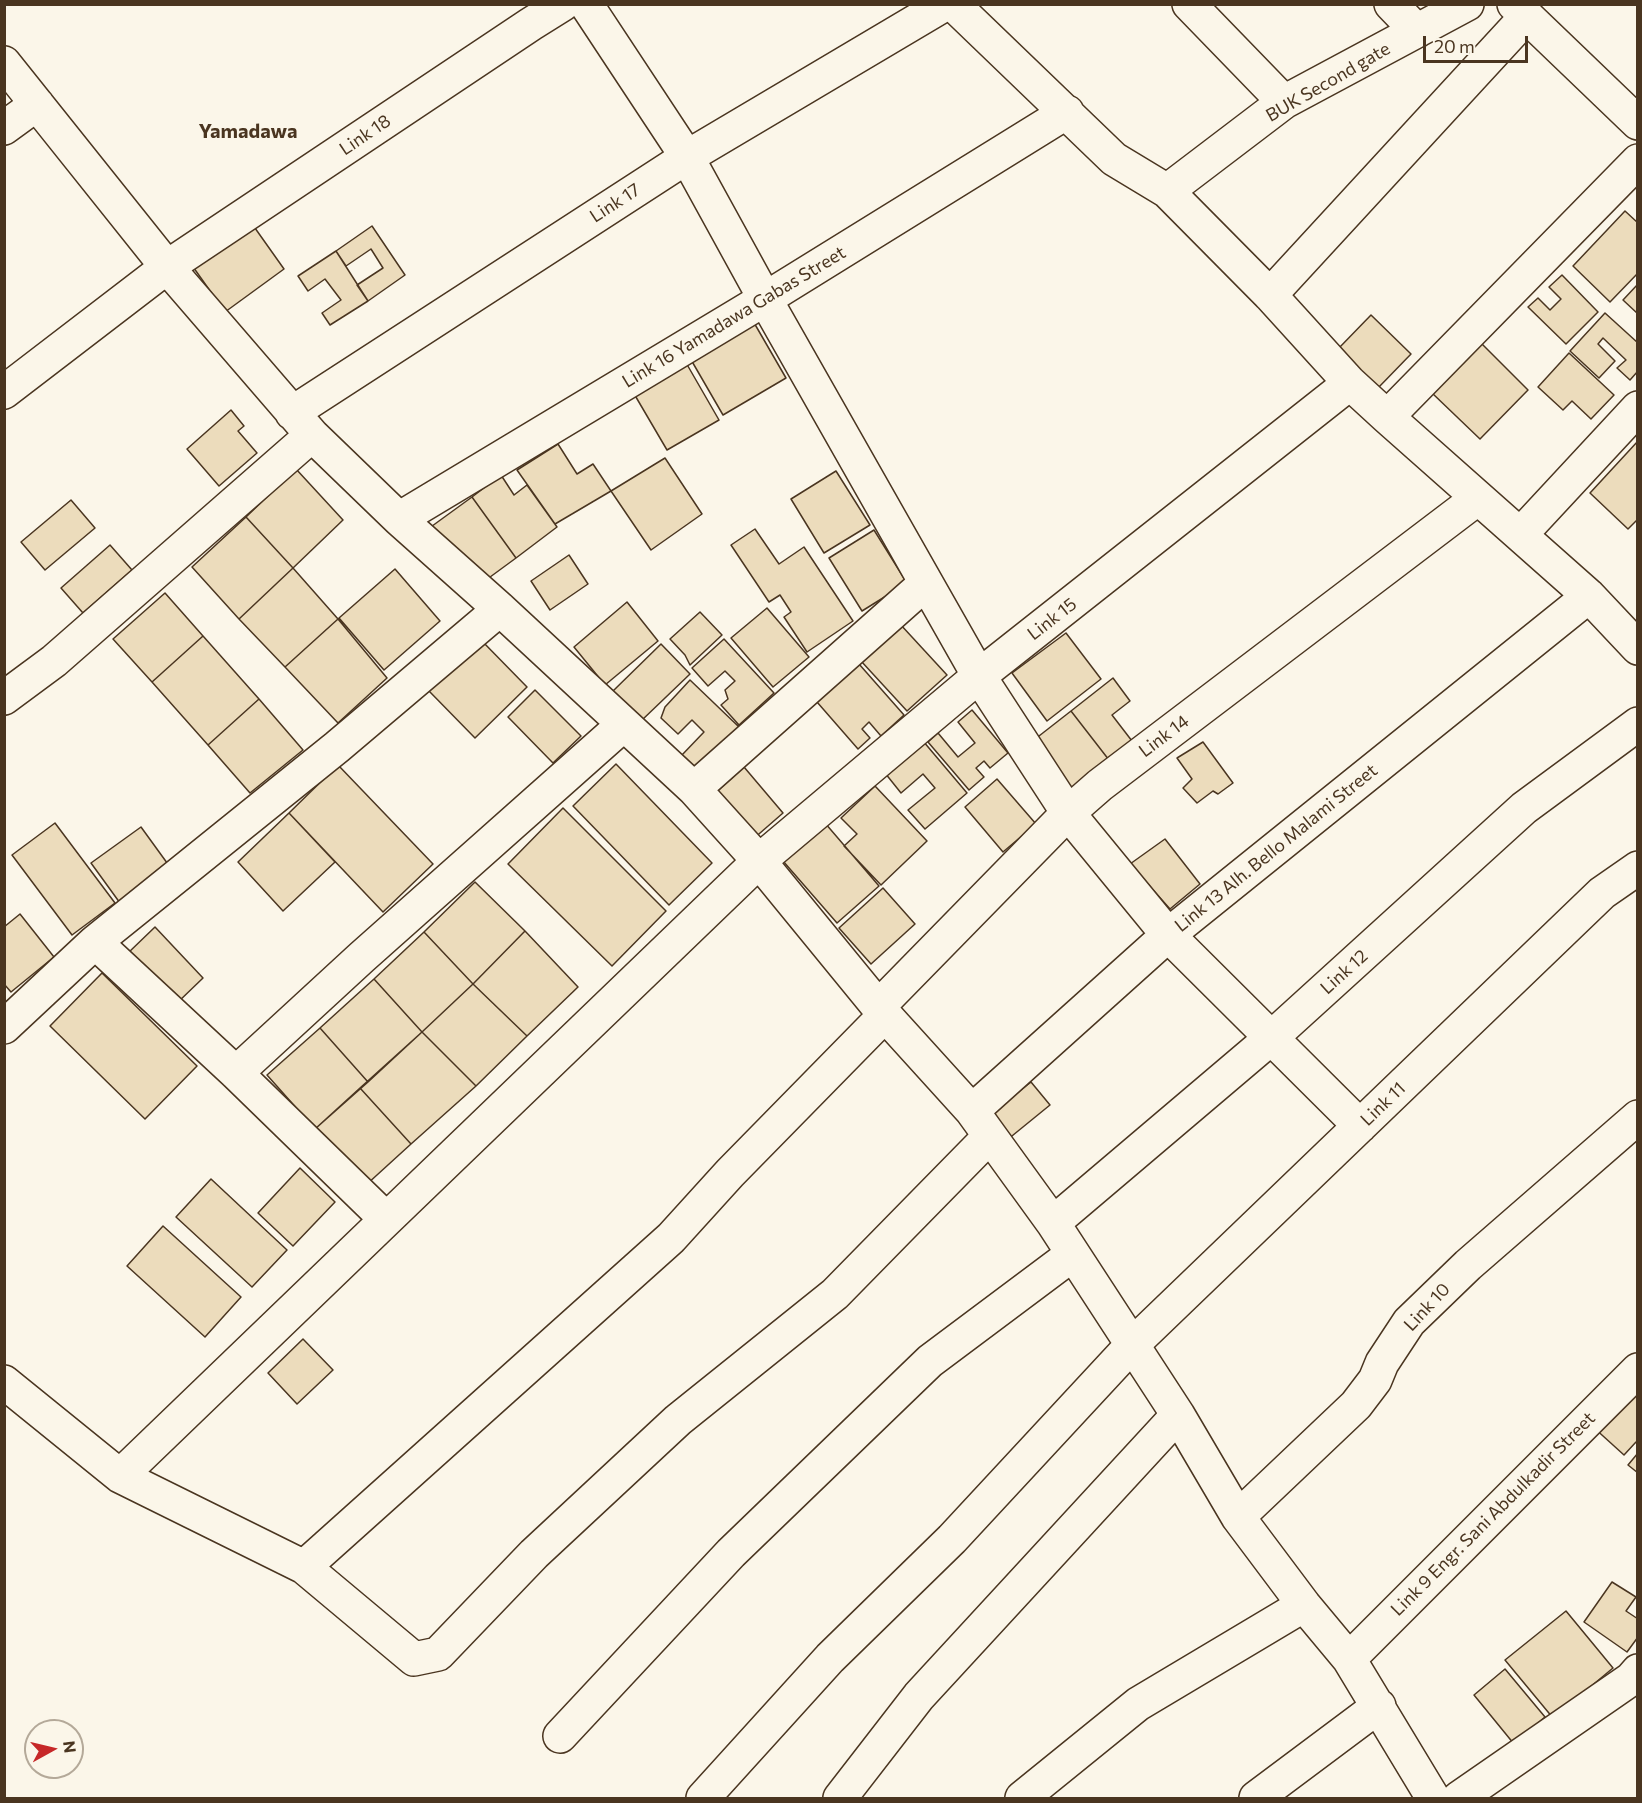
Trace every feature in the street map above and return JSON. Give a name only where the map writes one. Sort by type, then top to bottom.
[{"type":"street","name":"Link 18","points":[[4,392],[167,267],[525,14],[563,4]]},
{"type":"street","points":[[586,4],[687,157],[765,299],[980,676],[1068,813],[1168,935],[1360,1126]]},
{"type":"street","name":"Link 17","points":[[4,698],[54,661],[302,424],[687,157],[945,4]]},
{"type":"street","points":[[953,4],[1113,159],[1167,191],[1270,295],[1350,383],[1589,596],[1638,648]]},
{"type":"street","points":[[1190,4],[1284,102]]},
{"type":"street","points":[[1391,4],[1417,31]]},
{"type":"street","name":"BUK Second gate","points":[[1167,191],[1284,102],[1467,4]]},
{"type":"street","points":[[1270,295],[1520,10],[1638,123]]},
{"type":"street","points":[[4,63],[167,267],[302,424],[399,519],[500,609],[694,789],[759,861],[882,1011],[981,1124],[1053,1223],[1178,1414],[1238,1517],[1304,1605],[1349,1659],[1433,1798]]},
{"type":"street","points":[[4,128],[37,104]]},
{"type":"street","name":"Link 16 Yamadawa Gabas Street","points":[[399,519],[765,299],[1067,112]]},
{"type":"street","points":[[1387,417],[1638,161]]},
{"type":"street","name":"Link 15","points":[[120,1476],[759,861],[980,676],[1350,383]]},
{"type":"street","points":[[1521,534],[1638,408]]},
{"type":"street","name":"Link 14","points":[[304,1567],[671,1238],[1068,813],[1100,785],[1478,498]]},
{"type":"street","points":[[694,789],[926,583]]},
{"type":"street","name":"Link 13 Alh. Bello Malami Street","points":[[304,1567],[414,1659],[438,1654],[534,1554],[678,1420],[835,1294],[981,1124],[1168,935],[1589,596]]},
{"type":"street","points":[[10,1011],[337,747],[500,609]]},
{"type":"street","name":"Link 12","points":[[1053,1223],[1272,1038],[1524,808],[1638,724]]},
{"type":"street","points":[[236,1073],[623,725]]},
{"type":"street","name":"Link 11","points":[[703,1798],[830,1658],[952,1539],[1132,1345],[1602,893],[1638,868]]},
{"type":"street","points":[[95,942],[236,1073],[386,1220]]},
{"type":"street","name":"Link 10","points":[[1238,1517],[1356,1404],[1375,1380],[1409,1322],[1468,1265],[1638,1117]]},
{"type":"street","points":[[560,1736],[731,1553],[930,1361],[1073,1254]]},
{"type":"street","name":"Link 9 Engr. Sani Abdulkadir Street","points":[[1349,1659],[1638,1370]]},
{"type":"street","points":[[4,1382],[120,1476],[304,1567]]},
{"type":"street","points":[[840,1798],[918,1696],[1178,1414]]},
{"type":"street","points":[[1022,1798],[1138,1704],[1304,1605]]},
{"type":"street","points":[[1459,1798],[1631,1679],[1638,1671]]},
{"type":"street","points":[[1256,1798],[1379,1706]]},
{"type":"building","points":[[1625,211],[1638,223],[1638,273],[1610,302],[1573,266]]},
{"type":"building","points":[[250,221],[284,269],[225,312],[191,264]]},
{"type":"building","points":[[372,226],[405,275],[368,301],[357,285],[383,268],[371,249],[346,266],[336,251]]},
{"type":"building","points":[[336,251],[368,301],[330,325],[322,313],[341,300],[325,279],[308,291],[298,276]]},
{"type":"building","points":[[1562,275],[1598,312],[1566,344],[1528,307],[1538,298],[1550,310],[1561,299],[1549,287]]},
{"type":"building","points":[[1638,284],[1638,314],[1623,300]]},
{"type":"building","points":[[1605,313],[1638,343],[1638,371],[1630,380],[1617,368],[1626,360],[1603,338],[1598,344],[1615,361],[1599,378],[1570,351]]},
{"type":"building","points":[[1371,315],[1411,354],[1378,388],[1338,349]]},
{"type":"building","points":[[753,321],[786,378],[723,415],[690,358]]},
{"type":"building","points":[[1481,343],[1528,390],[1480,439],[1432,393]]},
{"type":"building","points":[[1569,353],[1614,395],[1591,419],[1572,401],[1563,410],[1538,387]]},
{"type":"building","points":[[685,361],[719,420],[667,450],[633,392]]},
{"type":"building","points":[[231,410],[244,426],[238,431],[257,453],[219,486],[187,449]]},
{"type":"building","points":[[1638,441],[1638,519],[1628,529],[1590,493]]},
{"type":"building","points":[[558,444],[577,474],[593,464],[611,491],[555,524],[517,470]]},
{"type":"building","points":[[665,458],[702,514],[651,550],[611,491]]},
{"type":"building","points":[[296,469],[343,520],[293,568],[246,517]]},
{"type":"building","points":[[836,471],[870,525],[824,553],[791,499]]},
{"type":"building","points":[[501,475],[514,495],[527,485],[557,527],[516,558],[472,497]]},
{"type":"building","points":[[472,497],[516,558],[486,580],[428,529]]},
{"type":"building","points":[[71,500],[95,528],[45,570],[21,542]]},
{"type":"building","points":[[246,517],[293,568],[239,619],[192,567]]},
{"type":"building","points":[[755,529],[779,564],[804,547],[853,621],[807,652],[784,617],[791,612],[780,595],[769,602],[731,545]]},
{"type":"building","points":[[874,530],[907,583],[862,611],[829,558]]},
{"type":"building","points":[[110,545],[132,570],[83,613],[61,588]]},
{"type":"building","points":[[569,555],[588,584],[550,610],[531,581]]},
{"type":"building","points":[[293,568],[338,619],[285,667],[239,619]]},
{"type":"building","points":[[395,569],[440,621],[384,670],[339,618]]},
{"type":"building","points":[[165,593],[203,636],[152,682],[113,639]]},
{"type":"building","points":[[627,602],[658,641],[605,685],[574,647]]},
{"type":"building","points":[[767,608],[809,657],[773,687],[731,638]]},
{"type":"building","points":[[700,612],[722,635],[690,665],[685,655],[670,639]]},
{"type":"building","points":[[338,619],[387,678],[338,723],[285,667]]},
{"type":"building","points":[[900,624],[947,675],[907,711],[861,661]]},
{"type":"building","points":[[1066,633],[1101,679],[1047,721],[1012,673]]},
{"type":"building","points":[[203,636],[259,699],[208,745],[152,682]]},
{"type":"building","points":[[724,639],[774,693],[739,725],[721,705],[728,699],[725,690],[735,681],[725,671],[708,686],[692,668]]},
{"type":"building","points":[[481,640],[527,687],[475,738],[429,691]]},
{"type":"building","points":[[661,644],[690,674],[641,721],[613,691]]},
{"type":"building","points":[[859,664],[904,715],[881,736],[869,722],[862,729],[870,738],[858,749],[817,702]]},
{"type":"building","points":[[1113,678],[1130,701],[1112,715],[1132,741],[1109,760],[1071,711]]},
{"type":"building","points":[[690,680],[739,727],[697,771],[681,756],[704,732],[692,720],[678,734],[661,718],[665,707]]},
{"type":"building","points":[[535,690],[581,736],[553,763],[508,717]]},
{"type":"building","points":[[259,699],[303,750],[250,793],[208,745]]},
{"type":"building","points":[[972,710],[1008,753],[990,768],[984,761],[976,768],[984,777],[969,790],[928,742],[938,733],[958,757],[975,743],[958,722]]},
{"type":"building","points":[[1071,711],[1109,760],[1068,791],[1030,743]]},
{"type":"building","points":[[923,741],[967,793],[925,829],[908,810],[935,788],[923,774],[901,793],[885,773]]},
{"type":"building","points":[[1203,742],[1233,783],[1218,794],[1213,791],[1197,803],[1183,788],[1192,779],[1177,758]]},
{"type":"building","points":[[616,764],[712,863],[669,905],[573,806]]},
{"type":"building","points":[[338,765],[433,864],[383,912],[289,813]]},
{"type":"building","points":[[744,767],[783,813],[752,840],[713,795]]},
{"type":"building","points":[[997,779],[1036,824],[1003,852],[965,807]]},
{"type":"building","points":[[875,786],[927,841],[881,885],[844,846],[857,834],[841,818]]},
{"type":"building","points":[[563,808],[666,911],[612,966],[508,864]]},
{"type":"building","points":[[289,813],[335,862],[283,911],[238,862]]},
{"type":"building","points":[[55,823],[115,903],[72,935],[12,855]]},
{"type":"building","points":[[825,823],[879,886],[837,923],[783,861]]},
{"type":"building","points":[[141,827],[170,867],[120,903],[91,863]]},
{"type":"building","points":[[1165,839],[1200,884],[1170,909],[1130,864]]},
{"type":"building","points":[[475,882],[525,931],[473,984],[424,932]]},
{"type":"building","points":[[883,888],[915,924],[871,964],[839,928]]},
{"type":"building","points":[[20,914],[54,957],[11,992],[4,984],[4,927]]},
{"type":"building","points":[[155,927],[203,978],[176,1004],[128,953]]},
{"type":"building","points":[[525,931],[578,987],[527,1036],[473,984]]},
{"type":"building","points":[[424,932],[473,984],[422,1032],[374,979]]},
{"type":"building","points":[[102,973],[197,1066],[145,1119],[50,1026]]},
{"type":"building","points":[[374,979],[422,1032],[368,1082],[320,1028]]},
{"type":"building","points":[[473,984],[527,1036],[476,1086],[422,1032]]},
{"type":"building","points":[[320,1028],[368,1082],[315,1129],[267,1075]]},
{"type":"building","points":[[422,1032],[476,1086],[411,1144],[360,1088]]},
{"type":"building","points":[[1031,1082],[1050,1105],[1007,1140],[988,1116]]},
{"type":"building","points":[[360,1088],[411,1144],[366,1185],[315,1129]]},
{"type":"building","points":[[300,1168],[335,1202],[293,1246],[258,1213]]},
{"type":"building","points":[[211,1179],[287,1250],[252,1287],[176,1217]]},
{"type":"building","points":[[163,1226],[241,1297],[205,1337],[127,1266]]},
{"type":"building","points":[[303,1339],[333,1370],[297,1404],[268,1373]]},
{"type":"building","points":[[1638,1374],[1638,1445],[1636,1442],[1624,1455],[1592,1426]]},
{"type":"building","points":[[1638,1453],[1638,1473],[1628,1465]]},
{"type":"building","points":[[1612,1582],[1636,1597],[1626,1611],[1638,1619],[1638,1637],[1627,1652],[1584,1622]]},
{"type":"building","points":[[1566,1611],[1613,1668],[1553,1718],[1505,1660]]},
{"type":"building","points":[[1505,1669],[1545,1717],[1514,1744],[1474,1695]]},
{"type":"district","name":"Yamadawa","points":[[248,131]]}]
